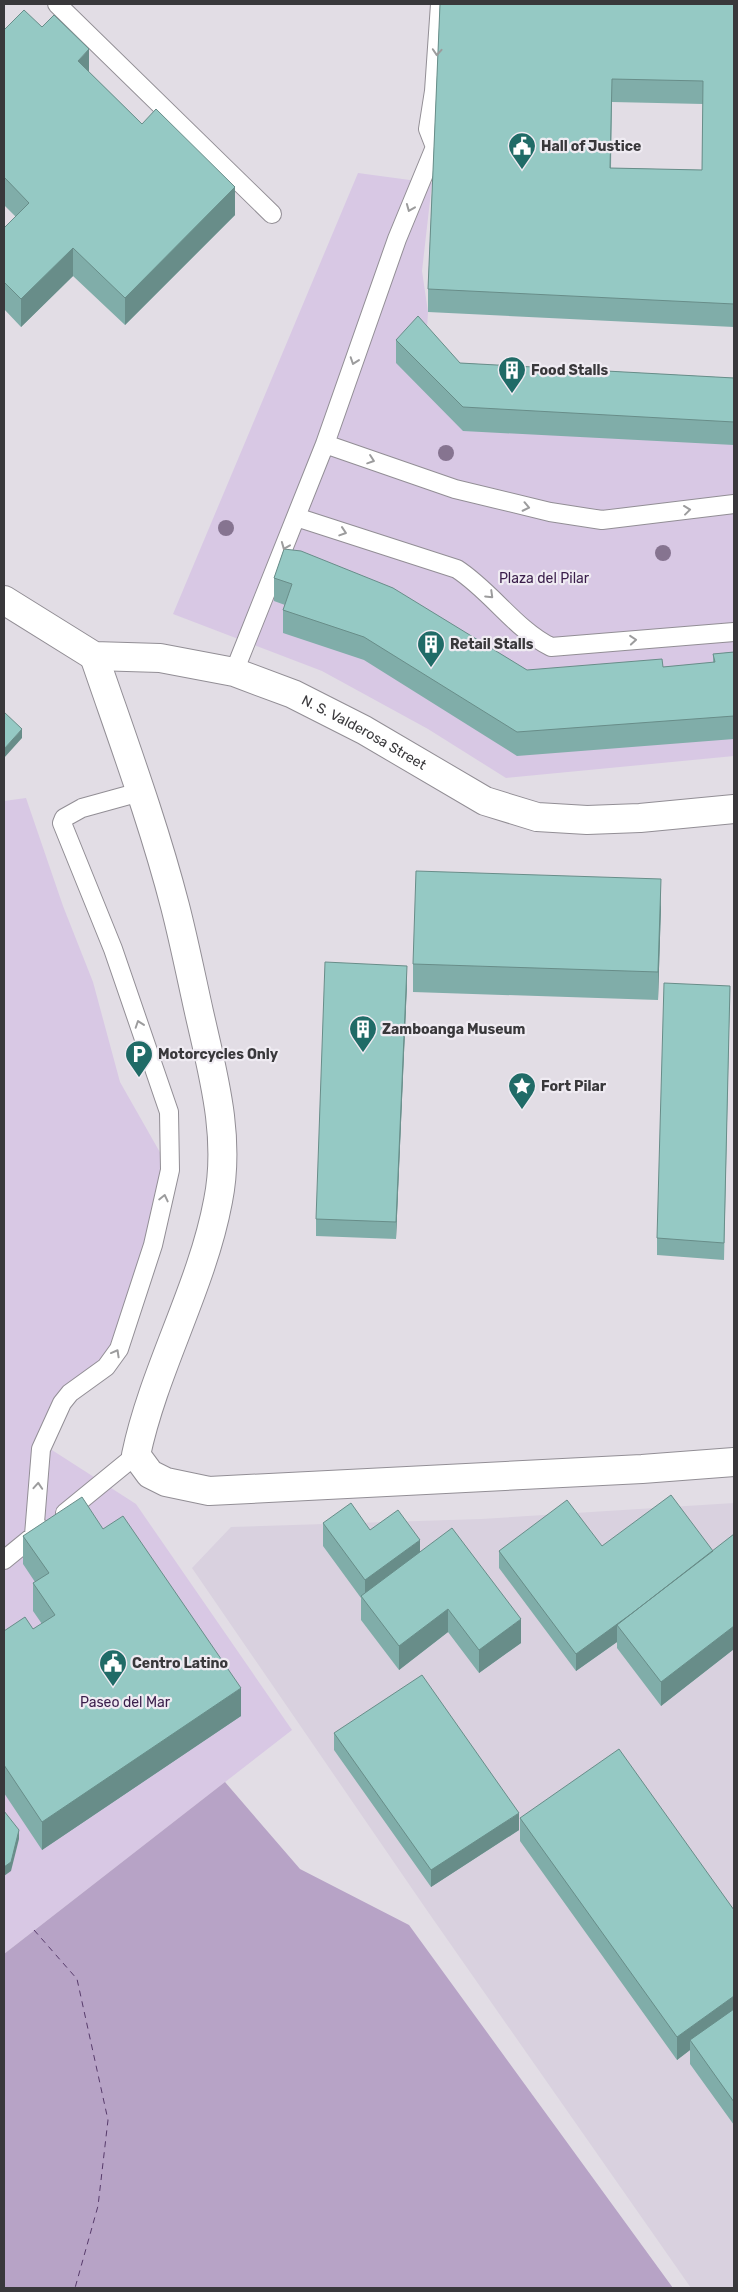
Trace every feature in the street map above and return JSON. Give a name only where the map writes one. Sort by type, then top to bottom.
[{"type":"street","points":[[4,600],[94,656],[140,792],[175,905],[220,1105],[222,1158],[218,1201],[205,1250],[142,1425],[136,1455],[150,1474],[166,1482],[209,1491],[734,1462]]},
{"type":"street","name":"N. S. Valderosa Street","points":[[94,656],[160,658],[234,672],[293,694],[364,730],[442,778],[485,801],[537,817],[587,820],[640,818],[734,809]]},
{"type":"lane","points":[[57,4],[272,214]]},
{"type":"lane","points":[[234,672],[325,444],[397,239],[434,148],[428,129],[434,91],[440,4]]},
{"type":"lane","points":[[325,444],[456,489],[550,512],[602,520],[734,504]]},
{"type":"lane","points":[[296,517],[457,569],[475,580],[537,640],[551,647],[734,632]]},
{"type":"lane","points":[[34,1535],[41,1449],[55,1416],[66,1398],[106,1367],[119,1350],[153,1245],[170,1170],[169,1112],[113,949],[62,823],[64,818],[82,808],[140,792]]},
{"type":"lane","points":[[4,1560],[34,1535],[80,1502],[136,1455]]},
{"type":"shaded area","points":[[734,1503],[734,2288],[691,2288],[426,1909],[192,1568],[231,1527],[481,1519]]},
{"type":"shaded area","points":[[225,1782],[300,1869],[409,1925],[673,2288],[4,2288],[4,1954]]},
{"type":"green space","name":"Plaza del Pilar","points":[[358,173],[432,183],[422,271],[428,312],[426,345],[460,382],[734,398],[734,756],[506,778],[428,729],[322,671],[173,614]]},
{"type":"green space","name":"Paseo del Mar","points":[[26,798],[63,906],[93,982],[120,1082],[170,1170],[117,1347],[41,1443],[136,1504],[292,1730],[4,1954],[4,801]]},
{"type":"building","name":"Hall of Justice","points":[[440,4],[734,4],[734,304],[428,289]],"holes":[[[612,79],[703,81],[702,170],[610,168]]]},
{"type":"building","points":[[24,10],[42,27],[54,15],[89,49],[78,61],[142,124],[156,109],[235,187],[125,298],[73,248],[21,299],[4,282],[4,228],[29,203],[4,177],[4,30]]},
{"type":"building","points":[[418,316],[460,363],[734,378],[734,422],[463,407],[396,340]]},
{"type":"building","name":"Retail Stalls","points":[[284,549],[301,551],[393,588],[527,670],[662,659],[663,667],[715,662],[713,654],[734,652],[734,716],[517,732],[364,637],[283,610],[292,584],[274,578]]},
{"type":"building","points":[[4,712],[22,729],[4,749]]},
{"type":"building","points":[[416,871],[661,879],[658,972],[413,964]]},
{"type":"building","name":"Zamboanga Museum","points":[[325,962],[407,966],[396,1222],[316,1219]]},
{"type":"building","points":[[664,983],[730,986],[724,1243],[657,1238]]},
{"type":"building","points":[[671,1495],[713,1551],[576,1654],[499,1551],[567,1500],[602,1546]]},
{"type":"building","name":"Centro Latino","points":[[82,1497],[103,1529],[123,1516],[241,1688],[42,1822],[4,1765],[4,1631],[25,1617],[33,1629],[55,1615],[33,1583],[49,1573],[23,1536]]},
{"type":"building","points":[[351,1503],[370,1530],[398,1510],[420,1540],[365,1580],[323,1523]]},
{"type":"building","points":[[452,1528],[521,1619],[479,1650],[448,1609],[399,1646],[361,1596]]},
{"type":"building","points":[[734,1534],[734,1626],[661,1682],[617,1625]]},
{"type":"building","points":[[422,1675],[519,1813],[431,1870],[334,1733]]},
{"type":"building","points":[[619,1749],[734,1910],[734,1996],[677,2037],[520,1818]]},
{"type":"building","points":[[4,1811],[19,1830],[11,1862],[4,1867]]},
{"type":"building","points":[[734,2009],[734,2102],[690,2040]]},
{"type":"ferry route","points":[[34,1930],[77,1979],[108,2120],[98,2206],[75,2288]]},
{"type":"place","name":"Hall of Justice","points":[[522,170]]},
{"type":"place","name":"Food Stalls","points":[[512,394]]},
{"type":"place","name":"Retail Stalls","points":[[431,668]]},
{"type":"place","name":"Zamboanga Museum","points":[[363,1053]]},
{"type":"place","name":"Motorcycles Only","points":[[139,1078]]},
{"type":"place","name":"Fort Pilar","points":[[522,1110]]},
{"type":"place","name":"Centro Latino","points":[[113,1687]]}]
